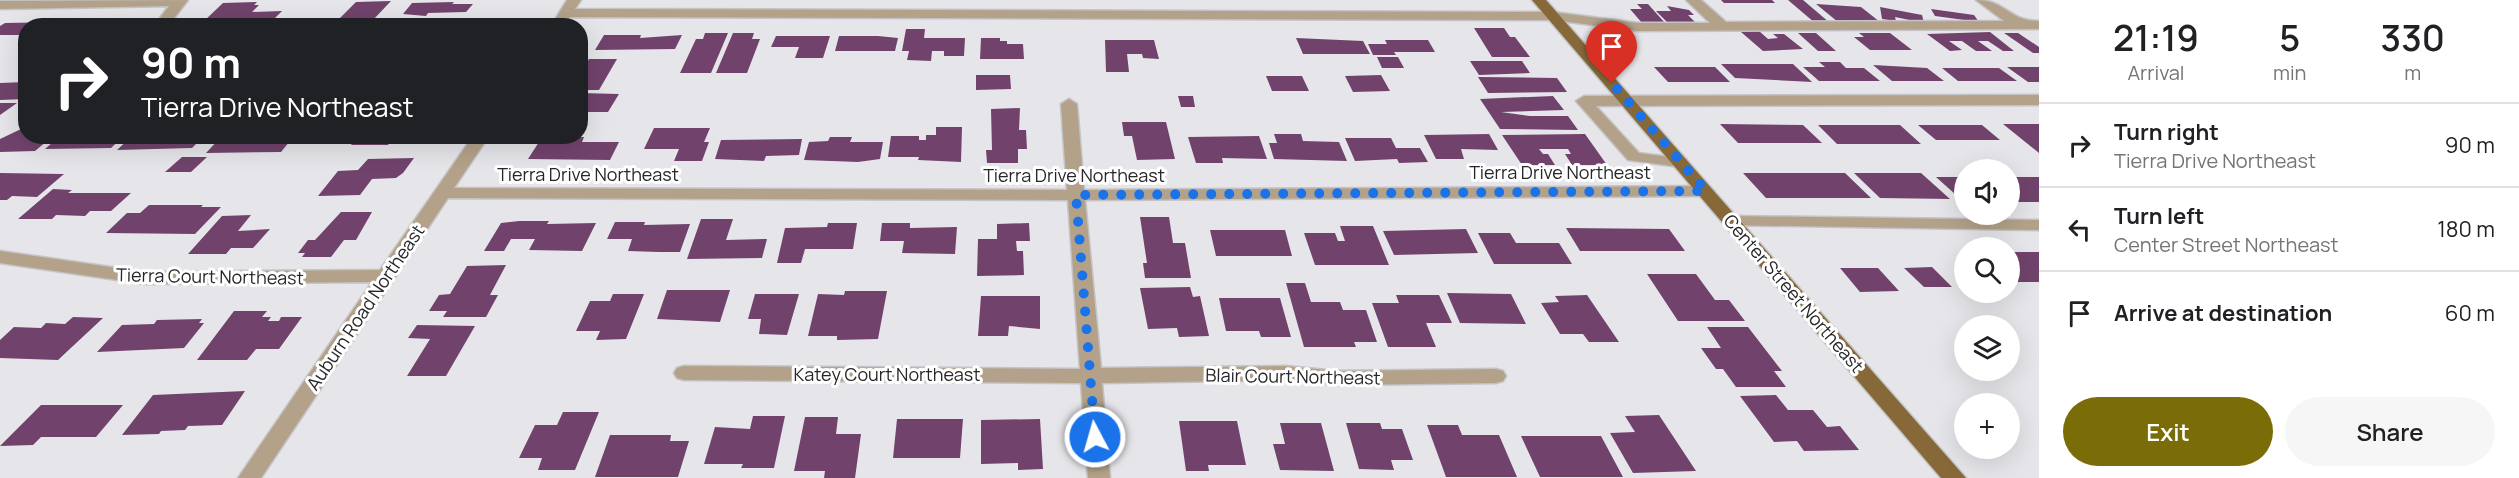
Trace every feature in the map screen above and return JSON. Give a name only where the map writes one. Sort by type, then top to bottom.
[{"type":"main road","name":"Center Street Northeast","points":[[1539,0],[1955,478]]},
{"type":"street","points":[[563,18],[574,0]]},
{"type":"street","points":[[1059,0],[1059,15]]},
{"type":"street","points":[[1693,0],[1723,27]]},
{"type":"street","points":[[1983,0],[2019,25]]},
{"type":"street","points":[[0,5],[180,1]]},
{"type":"street","points":[[166,18],[180,1]]},
{"type":"street","points":[[566,13],[1553,16],[1620,26],[1995,27],[2039,25]]},
{"type":"street","points":[[1680,162],[1634,157],[1584,101],[2039,100]]},
{"type":"street","points":[[1069,104],[1089,376],[1099,478]]},
{"type":"street","name":"Auburn Road Northeast","points":[[249,478],[476,144]]},
{"type":"street","name":"Tierra Drive Northeast","points":[[443,193],[1076,195],[1706,191]]},
{"type":"street","points":[[1731,221],[2039,225]]},
{"type":"street","name":"Tierra Court Northeast","points":[[0,257],[28,258],[135,278],[385,276]]},
{"type":"street","name":"Katey Court Northeast","points":[[684,373],[1089,376]]},
{"type":"street","name":"Blair Court Northeast","points":[[1089,376],[1285,373],[1337,378],[1496,376]]},
{"type":"building","points":[[1721,0],[1772,0],[1775,3],[1724,3]]},
{"type":"building","points":[[1788,0],[1803,0],[1830,23],[1815,23]]},
{"type":"building","points":[[391,1],[375,18],[340,18],[356,2]]},
{"type":"building","points":[[257,2],[254,5],[259,5],[252,12],[282,11],[275,18],[207,18],[223,3]]},
{"type":"building","points":[[454,2],[452,4],[473,4],[466,12],[428,13],[426,16],[403,14],[412,3]]},
{"type":"building","points":[[1637,4],[1648,4],[1665,23],[1642,23],[1630,9],[1642,9]]},
{"type":"building","points":[[1816,4],[1861,7],[1880,22],[1838,22]]},
{"type":"building","points":[[1667,6],[1689,10],[1694,15],[1688,15],[1695,22],[1667,22],[1656,11],[1671,11]]},
{"type":"building","points":[[1880,7],[1922,15],[1924,23],[1895,17],[1896,21],[1882,19]]},
{"type":"building","points":[[1931,9],[1974,15],[1979,22],[1935,16]]},
{"type":"building","points":[[5,23],[18,23],[18,35],[0,35],[0,26]]},
{"type":"building","points":[[1474,28],[1504,28],[1510,37],[1515,37],[1530,57],[1492,57]]},
{"type":"building","points":[[906,29],[925,29],[924,38],[965,38],[964,56],[944,56],[944,51],[932,51],[931,61],[907,60],[909,51],[902,51]]},
{"type":"building","points":[[1759,31],[1768,39],[1778,38],[1773,34],[1784,34],[1803,49],[1763,51],[1741,32]]},
{"type":"building","points":[[1990,32],[2014,51],[2003,51],[1988,41],[1978,41],[1992,51],[1976,51],[1962,41],[1949,41],[1962,50],[1950,51],[1927,34]]},
{"type":"building","points":[[705,33],[728,33],[711,73],[680,73],[696,39],[703,39]]},
{"type":"building","points":[[733,33],[754,33],[752,39],[760,39],[747,73],[716,73]]},
{"type":"building","points":[[1798,33],[1816,33],[1836,51],[1818,51]]},
{"type":"building","points":[[1859,33],[1890,33],[1912,50],[1870,50],[1854,37],[1864,37]]},
{"type":"building","points":[[2004,33],[2018,33],[2039,47],[2039,53],[2033,53]]},
{"type":"building","points":[[604,35],[641,35],[640,38],[682,35],[675,49],[595,50]]},
{"type":"building","points":[[776,36],[830,36],[823,58],[795,58],[799,47],[771,47]]},
{"type":"building","points":[[839,36],[898,38],[895,51],[835,51]]},
{"type":"building","points":[[981,38],[1000,38],[1000,41],[1007,41],[1007,44],[1023,44],[1024,59],[980,59]]},
{"type":"building","points":[[1296,38],[1363,41],[1370,54],[1303,54]]},
{"type":"building","points":[[1105,40],[1154,40],[1159,59],[1143,58],[1142,54],[1127,54],[1129,72],[1106,72]]},
{"type":"building","points":[[1385,40],[1428,40],[1435,52],[1394,52],[1396,55],[1373,55],[1368,44],[1387,44]]},
{"type":"building","points":[[1377,57],[1398,57],[1404,68],[1382,68]]},
{"type":"building","points":[[617,59],[599,90],[588,90],[588,61]]},
{"type":"building","points":[[1470,61],[1522,61],[1530,73],[1479,75]]},
{"type":"building","points":[[1819,62],[1840,62],[1846,68],[1864,68],[1880,81],[1819,81],[1803,67],[1825,67]]},
{"type":"building","points":[[1721,64],[1793,64],[1812,82],[1735,78]]},
{"type":"building","points":[[1873,65],[1927,68],[1944,81],[1892,81]]},
{"type":"building","points":[[1654,67],[1715,67],[1730,82],[1668,82]]},
{"type":"building","points":[[2007,67],[2039,67],[2039,82],[2028,82]]},
{"type":"building","points":[[1942,68],[1999,68],[2017,81],[1958,81]]},
{"type":"building","points":[[976,75],[1010,75],[1011,89],[976,90]]},
{"type":"building","points":[[1381,75],[1390,91],[1353,92],[1345,76]]},
{"type":"building","points":[[1266,76],[1302,76],[1309,91],[1272,91]]},
{"type":"building","points":[[1478,77],[1557,78],[1567,92],[1488,93]]},
{"type":"building","points":[[18,82],[18,99],[0,100],[0,83]]},
{"type":"building","points":[[588,93],[619,94],[608,112],[588,112]]},
{"type":"building","points":[[1178,96],[1193,96],[1195,107],[1181,107]]},
{"type":"building","points":[[1553,96],[1564,110],[1501,112],[1530,116],[1568,116],[1578,130],[1500,129],[1480,99]]},
{"type":"building","points":[[0,103],[17,103],[0,115]]},
{"type":"building","points":[[1020,108],[1019,130],[1026,130],[1027,149],[1018,149],[1018,163],[987,163],[986,150],[992,150],[991,109]]},
{"type":"building","points":[[1122,122],[1166,122],[1175,159],[1137,160],[1132,136],[1124,136]]},
{"type":"building","points":[[1720,124],[1803,125],[1822,143],[1738,143]]},
{"type":"building","points":[[2003,124],[2039,124],[2039,153]]},
{"type":"building","points":[[1818,125],[1900,125],[1921,144],[1837,144]]},
{"type":"building","points":[[1918,125],[1982,125],[2000,140],[1936,140]]},
{"type":"building","points":[[936,127],[962,127],[961,162],[918,160],[919,157],[888,157],[891,136],[919,136],[919,140],[926,140],[926,135],[936,135]]},
{"type":"building","points":[[654,128],[710,128],[704,142],[709,142],[702,161],[674,161],[679,149],[644,149]]},
{"type":"building","points":[[18,130],[18,144],[43,144],[35,151],[0,152],[0,139]]},
{"type":"building","points":[[1274,134],[1301,134],[1303,141],[1339,142],[1347,161],[1274,159],[1269,143],[1277,143]]},
{"type":"building","points":[[1489,134],[1498,150],[1461,149],[1464,159],[1436,159],[1424,135]]},
{"type":"building","points":[[1585,134],[1607,165],[1572,165],[1565,154],[1571,154],[1568,149],[1539,149],[1543,154],[1548,154],[1555,165],[1522,165],[1502,135]]},
{"type":"building","points":[[1259,136],[1267,159],[1222,158],[1223,163],[1196,163],[1188,137]]},
{"type":"building","points":[[830,137],[852,137],[850,142],[883,142],[880,159],[858,162],[804,160],[809,142],[828,141]]},
{"type":"building","points":[[1345,138],[1391,138],[1396,148],[1420,148],[1428,162],[1399,163],[1397,159],[1355,161]]},
{"type":"building","points":[[802,139],[799,155],[766,156],[764,161],[715,159],[721,140]]},
{"type":"building","points":[[619,142],[610,160],[528,159],[538,144]]},
{"type":"building","points":[[51,144],[115,144],[111,148],[45,149]]},
{"type":"building","points":[[123,144],[196,144],[192,148],[117,150]]},
{"type":"building","points":[[214,144],[288,144],[281,152],[206,153]]},
{"type":"building","points":[[352,144],[389,144],[388,145]]},
{"type":"building","points":[[182,157],[207,157],[191,172],[165,172]]},
{"type":"building","points":[[414,158],[403,173],[396,178],[372,179],[360,195],[318,196],[338,171],[358,170],[368,159]]},
{"type":"building","points":[[0,173],[64,174],[37,197],[12,196],[7,200],[0,200]]},
{"type":"building","points":[[1743,173],[1845,173],[1871,198],[1766,198]]},
{"type":"building","points":[[1854,173],[1921,173],[1950,199],[1880,198]]},
{"type":"building","points":[[1936,177],[1954,177],[1954,193]]},
{"type":"building","points":[[2020,177],[2039,177],[2039,202],[2020,202]]},
{"type":"building","points":[[53,189],[72,190],[68,193],[131,193],[111,211],[90,211],[85,216],[56,215],[52,219],[18,219]]},
{"type":"building","points":[[149,205],[221,207],[195,234],[106,233],[127,213],[140,213]]},
{"type":"building","points":[[341,212],[372,212],[356,240],[344,240],[331,257],[302,257],[305,253],[298,253],[308,240],[315,240]]},
{"type":"building","points":[[251,215],[238,231],[270,229],[253,248],[231,248],[226,254],[188,254],[222,216]]},
{"type":"building","points":[[1140,217],[1169,217],[1173,243],[1185,243],[1191,278],[1145,278],[1143,263],[1147,263]]},
{"type":"building","points":[[701,219],[733,219],[726,240],[767,239],[762,258],[687,259]]},
{"type":"building","points":[[549,221],[547,224],[596,223],[582,251],[529,250],[535,239],[511,239],[504,251],[484,251],[501,223]]},
{"type":"building","points":[[615,222],[645,222],[644,225],[690,224],[680,252],[659,252],[628,251],[632,239],[607,239]]},
{"type":"building","points":[[828,223],[857,223],[853,249],[805,249],[801,263],[777,263],[785,228],[827,227]]},
{"type":"building","points":[[882,223],[910,223],[910,228],[957,227],[955,254],[902,253],[904,241],[880,241]]},
{"type":"building","points":[[1029,223],[1030,241],[1016,241],[1017,251],[1023,251],[1024,275],[977,276],[978,239],[997,239],[997,224]]},
{"type":"building","points":[[1340,226],[1373,226],[1389,265],[1315,265],[1304,233],[1335,233],[1338,241],[1345,241]]},
{"type":"building","points":[[1566,228],[1669,229],[1685,251],[1580,251]]},
{"type":"building","points":[[1466,229],[1478,253],[1394,255],[1383,231]]},
{"type":"building","points":[[1210,230],[1285,230],[1292,256],[1216,256]]},
{"type":"building","points":[[1478,233],[1510,233],[1516,243],[1559,243],[1572,264],[1494,264]]},
{"type":"building","points":[[2020,252],[2039,252],[2039,282],[2020,282]]},
{"type":"building","points":[[506,265],[490,295],[498,295],[486,317],[443,317],[447,311],[429,311],[439,295],[450,294],[467,266]]},
{"type":"building","points":[[1932,267],[1952,287],[1924,287],[1904,268]]},
{"type":"building","points":[[1840,268],[1878,268],[1899,291],[1860,292]]},
{"type":"building","points":[[1647,274],[1696,274],[1715,300],[1729,300],[1745,321],[1678,321]]},
{"type":"building","points":[[1286,283],[1305,283],[1311,302],[1340,302],[1343,310],[1366,310],[1377,342],[1354,342],[1356,347],[1304,347]]},
{"type":"building","points":[[1190,287],[1193,297],[1200,296],[1209,336],[1179,337],[1177,328],[1148,329],[1140,288]]},
{"type":"building","points":[[667,290],[730,290],[720,322],[657,319]]},
{"type":"building","points":[[845,291],[887,291],[878,339],[837,340],[837,336],[808,336],[818,294],[844,295]]},
{"type":"building","points":[[1447,293],[1511,294],[1526,324],[1460,323]]},
{"type":"building","points":[[613,294],[644,294],[626,339],[596,340],[600,331],[576,331],[590,301],[610,301]]},
{"type":"building","points":[[755,294],[799,294],[787,335],[759,334],[761,319],[748,319]]},
{"type":"building","points":[[1396,295],[1439,295],[1452,323],[1426,323],[1436,347],[1388,347],[1372,303],[1399,303]]},
{"type":"building","points":[[1587,295],[1619,342],[1589,342],[1583,334],[1560,334],[1541,303],[1559,302],[1555,296]]},
{"type":"building","points":[[981,296],[1040,296],[1040,329],[1009,326],[1008,336],[978,336]]},
{"type":"building","points":[[1219,298],[1280,298],[1291,337],[1261,337],[1259,331],[1226,331]]},
{"type":"building","points":[[234,311],[267,311],[262,317],[271,317],[268,321],[279,321],[281,317],[302,317],[279,349],[256,349],[247,360],[197,360]]},
{"type":"building","points":[[73,317],[103,318],[58,360],[0,358],[0,340],[14,327],[41,328],[46,323],[65,324]]},
{"type":"building","points":[[202,319],[199,323],[204,323],[184,348],[97,352],[122,325],[154,324],[157,320]]},
{"type":"building","points":[[417,325],[475,326],[446,376],[407,376],[430,339],[408,338]]},
{"type":"building","points":[[1707,327],[1748,327],[1782,371],[1774,371],[1786,387],[1736,387],[1723,369],[1716,369],[1701,348],[1721,348]]},
{"type":"building","points":[[245,391],[222,425],[188,426],[185,430],[161,431],[159,434],[122,435],[153,395]]},
{"type":"building","points":[[1776,395],[1788,410],[1813,410],[1827,427],[1840,426],[1859,450],[1804,451],[1797,441],[1774,442],[1740,396]]},
{"type":"building","points":[[41,405],[123,405],[96,437],[41,437],[33,445],[0,446]]},
{"type":"building","points":[[563,412],[599,412],[575,470],[538,470],[542,458],[519,458],[535,425],[557,425]]},
{"type":"building","points":[[1659,415],[1696,471],[1633,473],[1610,433],[1635,432],[1625,416]]},
{"type":"building","points":[[753,416],[785,416],[774,468],[741,468],[743,464],[704,464],[715,427],[750,429]]},
{"type":"building","points":[[805,417],[838,417],[836,434],[861,434],[855,478],[824,478],[825,471],[794,471]]},
{"type":"building","points":[[897,419],[963,419],[960,458],[893,458]]},
{"type":"building","points":[[1040,419],[1043,469],[1018,470],[1018,463],[981,464],[981,420]]},
{"type":"building","points":[[1179,421],[1237,421],[1246,465],[1208,465],[1209,471],[1186,471]]},
{"type":"building","points":[[1280,423],[1321,423],[1334,471],[1280,470],[1273,444],[1285,444]]},
{"type":"building","points":[[1346,423],[1380,423],[1382,429],[1402,429],[1413,460],[1391,460],[1394,470],[1359,469]]},
{"type":"building","points":[[1427,425],[1458,425],[1462,435],[1499,435],[1517,477],[1446,477]]},
{"type":"building","points":[[610,435],[671,435],[670,441],[689,441],[678,477],[595,477]]},
{"type":"building","points":[[1521,436],[1601,436],[1623,477],[1540,477]]},
{"type":"route","points":[[1095,437],[1076,195],[1706,191],[1612,83]]}]
